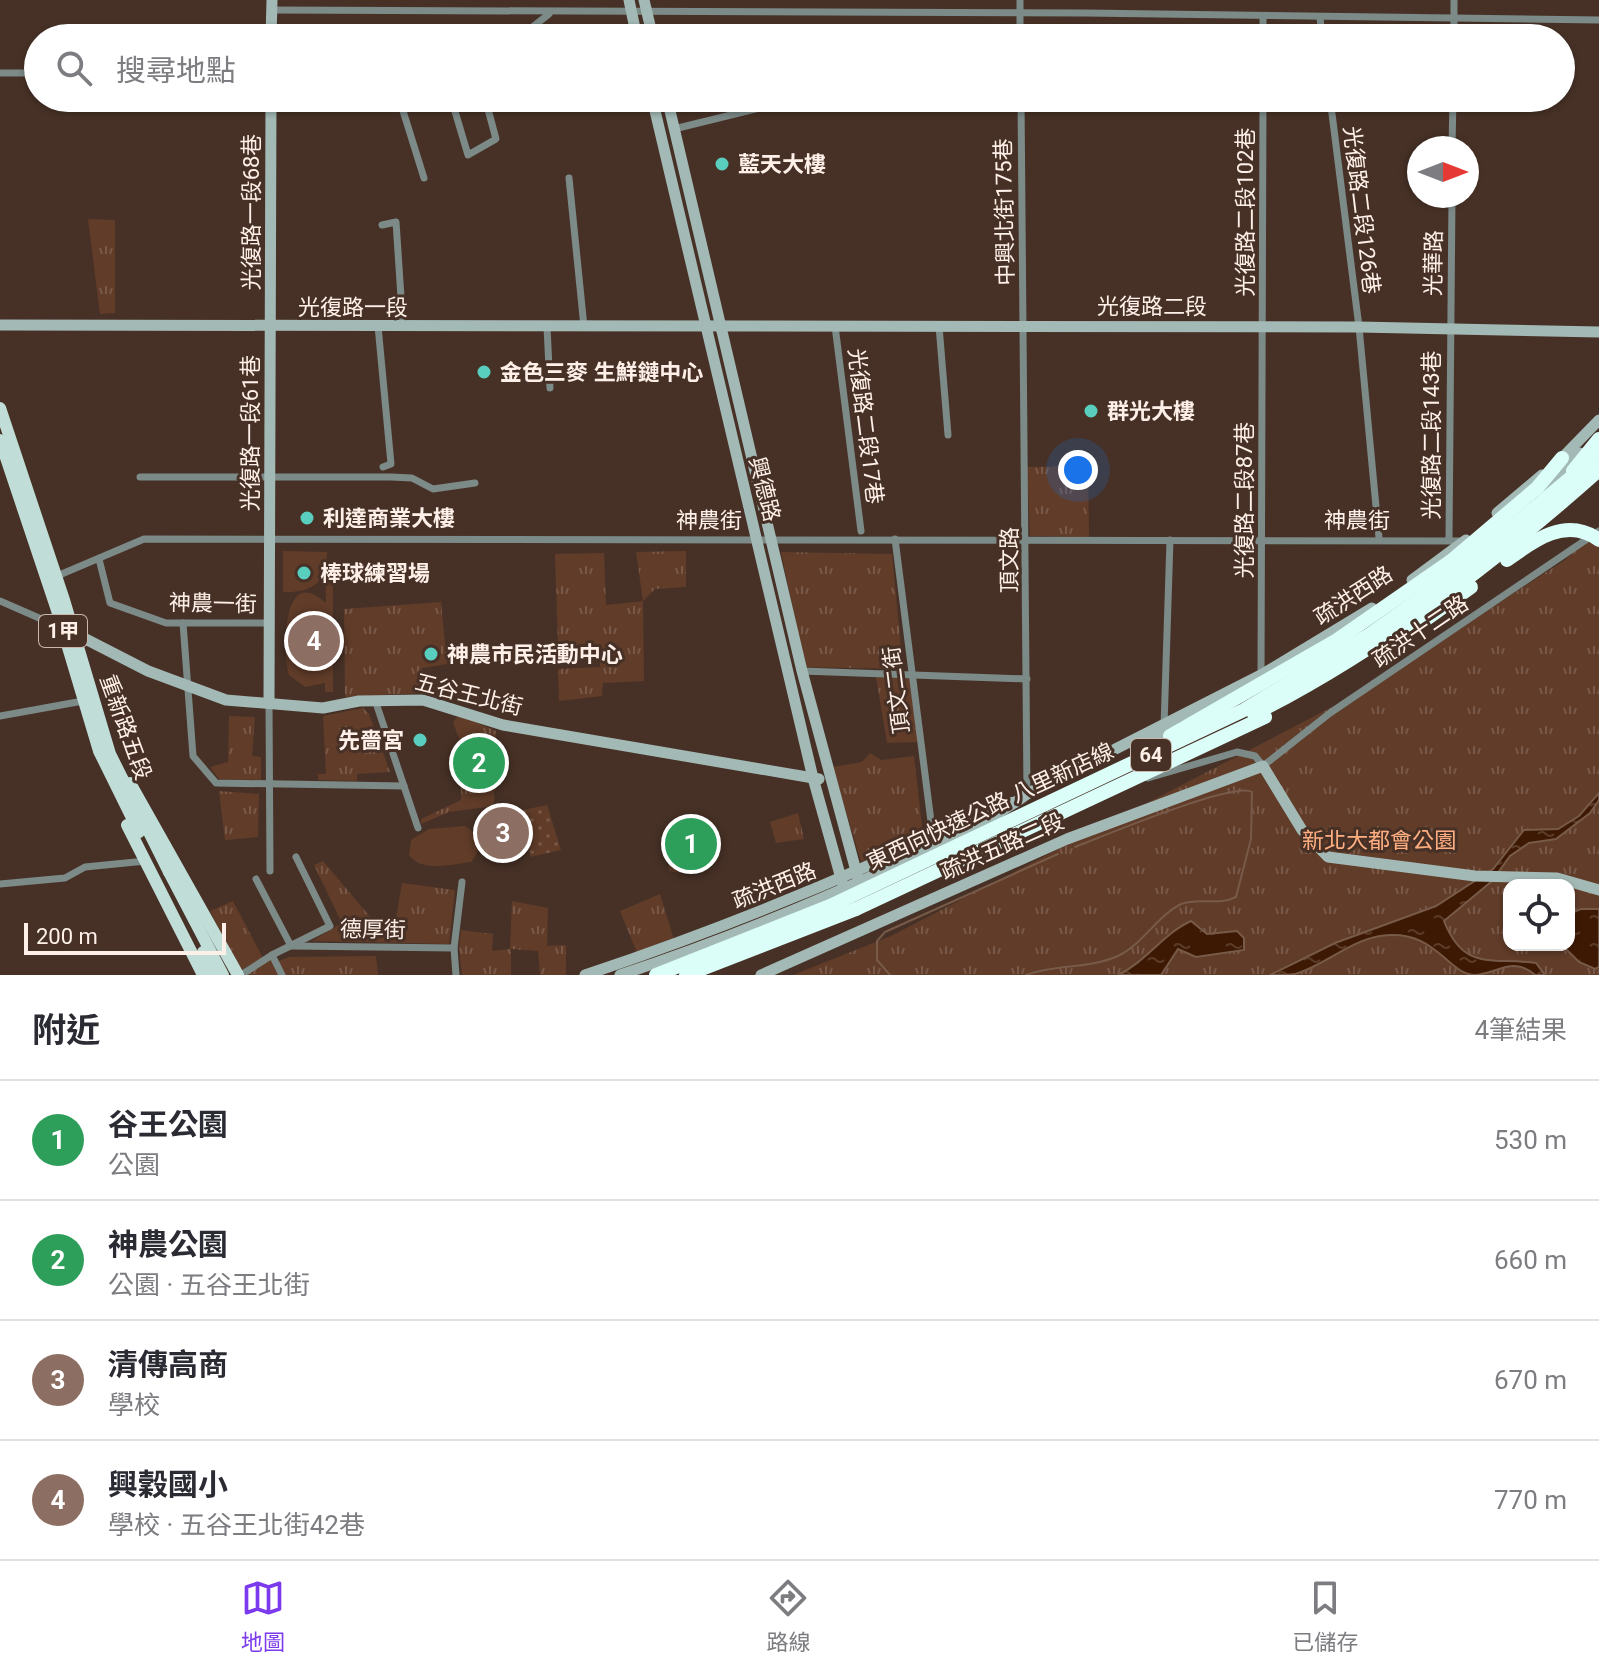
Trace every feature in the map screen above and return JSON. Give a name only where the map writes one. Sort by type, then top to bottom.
[{"type":"highway","points":[[1246,726],[1410,615],[1509,540],[1538,511],[1599,436]]},
{"type":"highway","name":"東西向快速公路 八里新店線","points":[[656,975],[830,906],[1221,722],[1325,662],[1458,572],[1599,454]]},
{"type":"highway","points":[[981,833],[1271,680],[1337,640],[1451,561],[1537,488],[1562,458]]},
{"type":"highway","name":"東西向快速公路 八里新店線","points":[[686,975],[760,945],[1204,740],[1284,699],[1400,628],[1503,552],[1599,470]]},
{"type":"highway","points":[[760,945],[941,872],[1246,726],[1418,628],[1537,538],[1567,530],[1581,531],[1599,540]]},
{"type":"main road","name":"重新路五段","points":[[0,408],[57,576],[83,701],[107,769],[165,874]]},
{"type":"main road","name":"重新路五段","points":[[0,440],[110,754],[165,874]]},
{"type":"main road","points":[[110,754],[141,798],[240,975]]},
{"type":"main road","points":[[107,769],[121,812],[203,975]]},
{"type":"main road","name":"1甲","points":[[165,874],[215,975]]},
{"type":"main road","name":"1甲","points":[[165,874],[223,975]]},
{"type":"street","points":[[629,0],[634,24]]},
{"type":"street","points":[[644,0],[650,24]]},
{"type":"street","points":[[1020,0],[1020,24]]},
{"type":"street","points":[[1454,0],[1454,24]]},
{"type":"street","points":[[272,5],[632,14],[1599,20]]},
{"type":"street","points":[[536,24],[550,13]]},
{"type":"street","points":[[1263,17],[1263,24]]},
{"type":"street","points":[[1320,17],[1321,24]]},
{"type":"street","points":[[0,73],[24,73]]},
{"type":"street","name":"光復路一段68巷","points":[[271,112],[271,326]]},
{"type":"street","points":[[403,112],[424,178]]},
{"type":"street","points":[[455,112],[468,155],[496,139],[489,112]]},
{"type":"street","name":"興德路","points":[[655,112],[813,778],[842,884]]},
{"type":"street","name":"興德路","points":[[670,112],[802,671],[857,878]]},
{"type":"street","points":[[674,129],[743,112]]},
{"type":"street","name":"中興北街175巷","points":[[1021,112],[1024,326]]},
{"type":"street","name":"光復路二段102巷","points":[[1263,112],[1264,326]]},
{"type":"street","name":"光復路二段126巷","points":[[1332,112],[1359,327],[1379,538]]},
{"type":"street","points":[[1452,136],[1453,112]]},
{"type":"street","points":[[569,178],[584,327]]},
{"type":"street","name":"光華路","points":[[1450,331],[1452,208]]},
{"type":"street","points":[[382,225],[396,222],[403,327]]},
{"type":"street","name":"光復路一段","points":[[0,325],[705,328]]},
{"type":"street","name":"光復路一段61巷","points":[[269,703],[271,326]]},
{"type":"street","points":[[378,326],[391,464],[383,467]]},
{"type":"street","name":"光復路二段17巷","points":[[835,326],[861,531]]},
{"type":"street","points":[[939,326],[948,435]]},
{"type":"street","name":"頂文路","points":[[1024,326],[1027,794]]},
{"type":"street","name":"光復路二段","points":[[705,328],[1264,326],[1599,332]]},
{"type":"street","name":"光復路二段87巷","points":[[1261,675],[1264,326]]},
{"type":"street","points":[[547,327],[550,388]]},
{"type":"street","name":"光復路二段143巷","points":[[1449,539],[1450,331]]},
{"type":"street","name":"疏洪西路","points":[[585,975],[842,884],[1006,812],[1027,794],[1164,728],[1261,675],[1387,598],[1465,541],[1562,458],[1599,420]]},
{"type":"street","name":"疏洪西路","points":[[1164,728],[1224,709],[1281,679],[1403,603],[1492,536],[1599,436]]},
{"type":"street","points":[[140,477],[412,478],[433,489],[475,483]]},
{"type":"street","name":"疏洪十二路","points":[[1263,766],[1330,713],[1599,531]]},
{"type":"street","name":"神農街","points":[[57,576],[140,540],[1379,538],[1465,541]]},
{"type":"street","name":"頂文二街","points":[[895,539],[933,837]]},
{"type":"street","points":[[1164,728],[1170,540]]},
{"type":"street","name":"神農一街","points":[[99,559],[110,603],[166,623],[269,623]]},
{"type":"street","points":[[0,601],[68,630]]},
{"type":"street","points":[[183,623],[193,756],[216,783],[404,786]]},
{"type":"street","name":"五谷王北街","points":[[68,630],[148,671],[226,700],[323,708],[375,700],[423,700],[503,725],[831,781]]},
{"type":"street","points":[[802,671],[1027,679]]},
{"type":"street","points":[[375,700],[418,828]]},
{"type":"street","points":[[0,716],[83,701]]},
{"type":"street","points":[[269,703],[270,871]]},
{"type":"street","points":[[1017,802],[1052,806],[1237,752],[1255,756],[1302,830],[1328,857],[1475,876],[1557,878],[1599,890]]},
{"type":"street","name":"疏洪五路二段","points":[[761,975],[1067,839],[1263,766]]},
{"type":"street","name":"疏洪西路","points":[[857,878],[1002,804],[1017,802]]},
{"type":"street","points":[[240,975],[330,926],[296,857]]},
{"type":"street","points":[[0,884],[65,878],[85,867],[146,861]]},
{"type":"street","points":[[256,879],[291,946]]},
{"type":"street","points":[[456,975],[454,948],[462,882]]},
{"type":"street","name":"疏洪西路","points":[[620,975],[752,928],[842,884]]},
{"type":"street","name":"德厚街","points":[[291,946],[454,948]]},
{"type":"street","points":[[272,955],[282,975]]},
{"type":"green space","points":[[88,219],[115,220],[115,313],[100,314]]},
{"type":"green space","points":[[1088,466],[1089,537],[1030,536],[1027,467]]},
{"type":"green space","name":"新北大都會公園","points":[[1599,527],[1599,975],[793,975],[891,936],[1361,692],[1565,560]]},
{"type":"green space","name":"棒球練習場","points":[[283,551],[327,552],[321,579],[302,591],[283,592]]},
{"type":"green space","points":[[686,551],[686,587],[655,589],[643,601],[636,552]]},
{"type":"green space","points":[[781,552],[892,554],[903,669],[805,667]]},
{"type":"green space","points":[[604,553],[606,605],[643,601],[644,681],[603,683],[602,696],[559,701],[558,669],[600,667],[600,644],[558,646],[555,554]]},
{"type":"green space","points":[[326,582],[333,582],[333,692],[325,692],[325,683],[305,687],[289,675],[287,664],[286,631],[293,602],[300,594],[311,593],[326,603]]},
{"type":"green space","points":[[441,602],[447,664],[422,668],[422,693],[345,697],[344,609]]},
{"type":"green space","points":[[876,677],[910,679],[918,742],[887,743]]},
{"type":"green space","points":[[363,708],[369,714],[390,772],[357,774],[357,781],[318,780],[318,774],[326,774],[323,716]]},
{"type":"green space","points":[[459,715],[496,731],[494,806],[449,812],[421,824],[421,819],[461,800],[460,742],[453,722]]},
{"type":"green space","points":[[229,716],[255,717],[252,756],[261,757],[261,780],[219,779],[210,767],[228,762]]},
{"type":"green space","points":[[870,753],[881,760],[914,756],[923,834],[861,862],[833,767],[862,762]]},
{"type":"green space","points":[[219,791],[259,794],[258,837],[225,840]]},
{"type":"green space","points":[[547,805],[561,850],[530,857],[523,810]]},
{"type":"green space","points":[[798,813],[804,839],[776,843],[770,822]]},
{"type":"green space","points":[[711,820],[716,856],[678,873],[669,871],[667,833],[673,825]]},
{"type":"green space","points":[[464,826],[474,833],[478,842],[471,862],[429,866],[414,861],[409,855],[411,840],[429,829]]},
{"type":"green space","points":[[323,861],[371,918],[396,918],[402,883],[455,890],[449,944],[312,941],[342,923],[314,865]]},
{"type":"green space","points":[[660,894],[675,943],[638,955],[620,911]]},
{"type":"green space","points":[[233,901],[263,958],[239,971],[210,911]]},
{"type":"green space","points":[[512,901],[548,908],[547,946],[566,945],[566,975],[540,975],[538,951],[511,949],[511,975],[462,975],[461,930],[493,934],[492,951],[510,949]]},
{"type":"green space","points":[[376,956],[378,975],[243,975],[273,958],[276,962],[289,957]]},
{"type":"water","points":[[1599,793],[1599,800],[1590,813],[1556,839],[1529,843],[1510,856],[1492,881],[1444,921],[1452,937],[1470,955],[1493,961],[1536,963],[1545,975],[1535,975],[1527,969],[1512,966],[1474,975],[1455,967],[1427,944],[1399,935],[1369,939],[1295,974],[1270,975],[1335,943],[1436,906],[1493,869],[1524,830],[1558,829],[1579,816]]},
{"type":"water","points":[[1599,909],[1599,967],[1595,969],[1579,962],[1568,951],[1575,951],[1575,912]]},
{"type":"water","points":[[1191,921],[1207,934],[1237,931],[1244,938],[1244,950],[1196,957],[1178,949],[1161,975],[1118,975],[1181,926]]},
{"type":"waterway","points":[[1026,975],[1118,956],[1181,904],[1236,897],[1251,839],[1252,792],[1240,791],[1195,802],[1075,847]]},
{"type":"waterway","points":[[890,975],[877,960],[877,941],[885,932],[1058,854]]},
{"type":"place","name":"藍天大樓","points":[[722,164]]},
{"type":"place","name":"金色三麥 生鮮鏈中心","points":[[484,372]]},
{"type":"place","name":"群光大樓","points":[[1091,411]]},
{"type":"place","name":"利達商業大樓","points":[[307,518]]},
{"type":"place","name":"棒球練習場","points":[[304,573]]},
{"type":"place","name":"興穀國小","points":[[314,641]]},
{"type":"place","name":"神農市民活動中心","points":[[431,654]]},
{"type":"place","name":"先嗇宮","points":[[420,740]]},
{"type":"place","name":"神農公園","points":[[479,763]]},
{"type":"place","name":"清傳高商","points":[[503,833]]},
{"type":"place","name":"谷王公園","points":[[691,844]]}]
